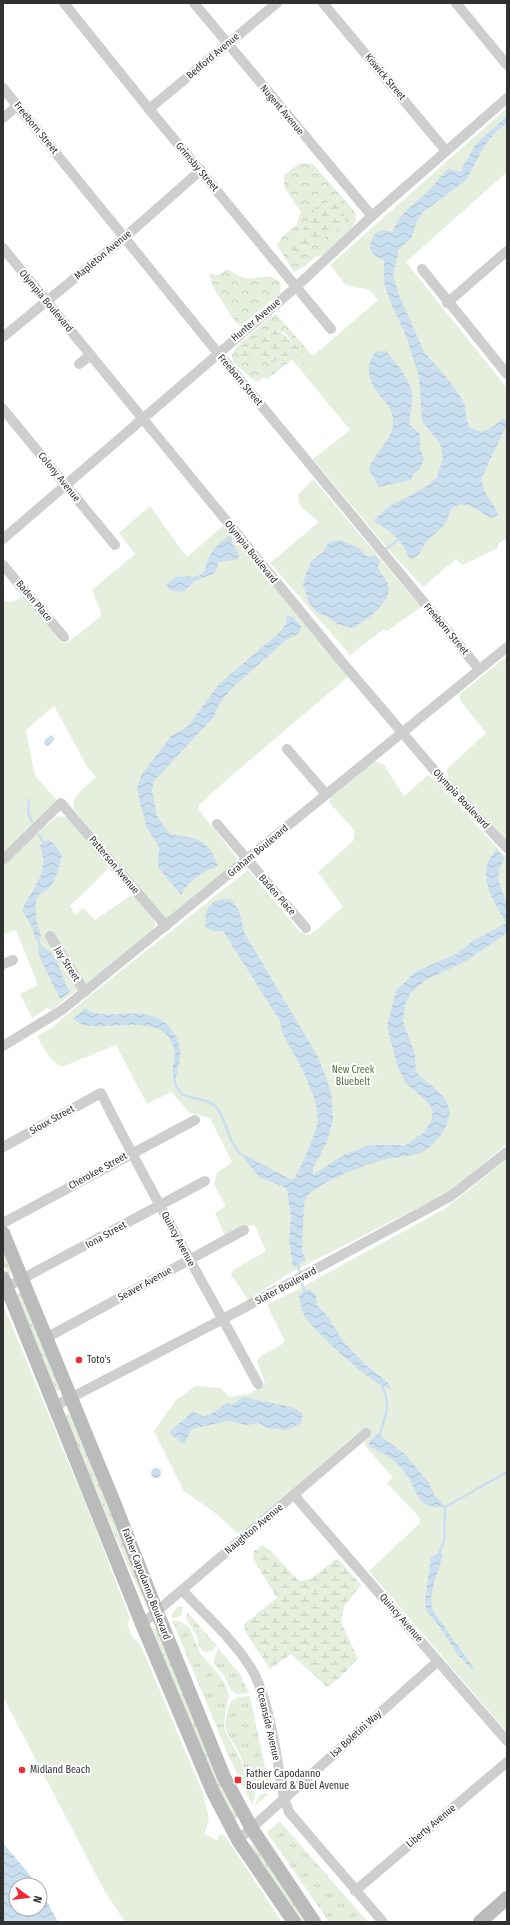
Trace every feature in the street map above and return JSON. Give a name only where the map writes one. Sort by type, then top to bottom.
[{"type":"main road","name":"Father Capodanno Boulevard","points":[[3,1233],[224,1776],[252,1829],[314,1922]]},
{"type":"main road","name":"Father Capodanno Boulevard","points":[[5,1282],[142,1624],[207,1778],[238,1840],[294,1922]]},
{"type":"main road","points":[[480,1922],[507,1898]]},
{"type":"street","name":"Grimsby Street","points":[[64,3],[149,109],[331,329]]},
{"type":"street","name":"Nugent Avenue","points":[[194,3],[372,216]]},
{"type":"street","name":"Bedford Avenue","points":[[149,109],[277,3]]},
{"type":"street","name":"Kiswick Street","points":[[324,3],[446,151]]},
{"type":"street","points":[[456,3],[507,65]]},
{"type":"street","name":"Freeborn Street","points":[[3,88],[218,353],[479,669]]},
{"type":"street","name":"Hunter Avenue","points":[[3,539],[296,287],[372,216],[507,98]]},
{"type":"street","points":[[3,118],[17,106]]},
{"type":"street","name":"Mapleton Avenue","points":[[3,337],[125,237],[201,170]]},
{"type":"street","name":"Olympia Boulevard","points":[[3,248],[282,590],[402,733],[440,777],[507,848]]},
{"type":"street","points":[[447,303],[507,251]]},
{"type":"street","points":[[422,269],[447,303],[507,374]]},
{"type":"street","points":[[79,364],[91,355]]},
{"type":"street","name":"Colony Avenue","points":[[3,409],[115,545]]},
{"type":"street","name":"Baden Place","points":[[3,565],[64,637]]},
{"type":"street","name":"Graham Boulevard","points":[[3,1046],[62,1010],[85,992],[507,647]]},
{"type":"street","points":[[287,749],[326,794]]},
{"type":"street","name":"Patterson Avenue","points":[[3,860],[62,803],[166,926]]},
{"type":"street","name":"Baden Place","points":[[217,824],[247,861],[306,928]]},
{"type":"street","name":"Jay Street","points":[[50,936],[85,992]]},
{"type":"street","name":"Sioux Street","points":[[3,1147],[101,1093]]},
{"type":"street","name":"Quincy Avenue","points":[[101,1093],[188,1260],[223,1319],[258,1384]]},
{"type":"street","name":"Cherokee Street","points":[[3,1223],[195,1120]]},
{"type":"street","name":"Slater Boulevard","points":[[55,1406],[223,1319],[451,1196],[507,1152]]},
{"type":"street","name":"Iona Street","points":[[5,1282],[22,1280],[205,1181]]},
{"type":"street","name":"Seaver Avenue","points":[[46,1338],[244,1230]]},
{"type":"street","name":"Naughton Avenue","points":[[142,1624],[366,1433]]},
{"type":"street","name":"Quincy Avenue","points":[[294,1495],[507,1741]]},
{"type":"street","name":"Oceanside Avenue","points":[[182,1590],[232,1645],[250,1668],[260,1686],[284,1798],[289,1812],[383,1922]]},
{"type":"street","name":"Isa Boletini Way","points":[[238,1840],[438,1661]]},
{"type":"street","name":"Liberty Avenue","points":[[355,1890],[507,1762]]},
{"type":"green space","points":[[507,108],[507,172],[406,262],[507,388],[507,538],[498,544],[498,548],[462,565],[456,559],[423,587],[390,551],[313,459],[350,430],[299,368],[378,300],[370,290],[346,285],[330,265]]},
{"type":"green space","points":[[300,163],[313,164],[356,213],[356,221],[352,228],[323,255],[314,258],[304,267],[294,272],[277,245],[282,237],[296,226],[301,212],[284,187],[284,175]],"holes":[[[308,221],[345,224],[317,242],[293,243]]]},
{"type":"green space","points":[[333,201],[344,212],[345,224],[317,242],[302,256],[292,254],[293,243],[299,236],[317,205]]},
{"type":"green space","points":[[227,269],[238,276],[245,278],[272,277],[281,283],[280,293],[241,326],[236,323],[214,289],[209,274],[219,275]]},
{"type":"green space","points":[[276,314],[313,356],[299,368],[292,360],[267,379],[263,377],[258,382],[252,379],[233,362],[232,355],[236,347]],"holes":[[[275,330],[285,333],[295,345],[284,359],[271,363],[263,355],[242,361],[241,354],[250,345]]]},
{"type":"green space","points":[[275,330],[283,334],[301,348],[300,355],[271,363],[263,355],[242,362],[240,354],[258,336],[264,336]]},
{"type":"green space","points":[[313,479],[421,607],[387,631],[384,629],[350,655],[270,563],[319,522],[300,506],[298,495]]},
{"type":"green space","points":[[150,506],[187,557],[224,525],[349,676],[199,805],[199,810],[240,862],[167,919],[158,914],[74,809],[73,804],[77,795],[96,777],[88,768],[54,706],[26,730],[35,776],[58,801],[3,854],[3,601],[14,601],[23,596],[62,643],[68,642],[100,617],[101,613],[92,590],[135,554],[119,533]]},
{"type":"green space","points":[[507,656],[507,841],[448,778],[447,769],[486,733],[460,700],[460,694]]},
{"type":"green space","name":"New Creek Bluebelt","points":[[375,761],[384,765],[404,796],[428,775],[434,779],[507,858],[507,1144],[449,1192],[288,1274],[248,1300],[231,1274],[233,1270],[266,1251],[255,1226],[250,1225],[230,1236],[225,1236],[215,1213],[226,1206],[214,1185],[217,1173],[232,1162],[210,1118],[190,1113],[171,1092],[147,1104],[116,1045],[62,1067],[50,1058],[37,1036],[53,1027],[83,1001],[248,870],[300,932],[310,935],[343,907],[318,872],[353,841],[355,831],[329,802],[332,794]]},
{"type":"green space","points":[[57,816],[67,817],[108,865],[107,870],[70,906],[75,915],[84,908],[95,920],[130,896],[135,896],[152,916],[155,925],[154,930],[88,985],[74,992],[52,1010],[47,1008],[32,1018],[20,994],[38,985],[16,930],[3,934],[3,864]]},
{"type":"green space","points":[[507,1159],[507,1732],[369,1571],[420,1523],[419,1517],[387,1483],[393,1477],[366,1447],[361,1430],[239,1535],[218,1515],[184,1491],[154,1431],[176,1400],[195,1386],[221,1388],[229,1397],[249,1394],[265,1383],[257,1362],[262,1355],[278,1347],[285,1341],[267,1305],[446,1208]]},
{"type":"green space","points":[[3,1250],[12,1271],[10,1274],[7,1273],[3,1264]]},
{"type":"green space","points":[[21,1293],[61,1390],[56,1392],[17,1295]]},
{"type":"green space","name":"Midland Beach","points":[[3,1304],[88,1510],[130,1618],[127,1624],[133,1638],[138,1642],[145,1655],[204,1796],[209,1820],[204,1834],[217,1840],[220,1834],[225,1836],[282,1922],[125,1922],[104,1890],[3,1697]]},
{"type":"green space","points":[[68,1414],[71,1415],[138,1581],[144,1602],[66,1418]]},
{"type":"green space","points":[[262,1545],[270,1550],[299,1581],[311,1579],[335,1559],[339,1560],[361,1585],[344,1606],[341,1622],[358,1658],[342,1676],[327,1687],[291,1654],[270,1669],[245,1631],[244,1624],[277,1598],[253,1558],[254,1551]]},
{"type":"green space","points":[[178,1607],[183,1607],[181,1616],[172,1618],[172,1614]]},
{"type":"green space","points":[[187,1612],[217,1646],[211,1651],[204,1652],[199,1646],[196,1634],[187,1620]]},
{"type":"green space","points":[[172,1620],[181,1622],[190,1628],[200,1653],[220,1676],[226,1686],[229,1696],[224,1729],[241,1760],[246,1780],[255,1793],[252,1805],[227,1752]]},
{"type":"green space","points":[[151,1629],[157,1629],[238,1816],[236,1820],[232,1818]]},
{"type":"green space","points":[[218,1648],[240,1674],[249,1693],[237,1694],[230,1689],[225,1677],[214,1664],[214,1659]]},
{"type":"green space","points":[[250,1696],[270,1791],[257,1790],[247,1779],[241,1756],[225,1729],[227,1711],[231,1701],[238,1697]]},
{"type":"green space","points":[[263,1793],[269,1794],[255,1806],[257,1799]]},
{"type":"green space","points":[[280,1821],[368,1922],[329,1922],[267,1832]]},
{"type":"green space","points":[[250,1845],[255,1845],[308,1922],[299,1922]]},
{"type":"water","points":[[507,116],[507,123],[497,131],[485,145],[466,180],[422,213],[416,223],[412,237],[399,249],[393,275],[399,295],[424,352],[458,393],[465,405],[467,421],[470,428],[482,432],[494,426],[504,418],[507,424],[482,477],[483,488],[494,505],[498,515],[491,518],[466,505],[456,506],[451,510],[444,525],[426,542],[418,555],[410,560],[404,547],[396,537],[373,521],[388,507],[427,486],[437,477],[443,457],[440,444],[422,421],[419,377],[407,338],[390,301],[384,283],[384,260],[375,256],[370,249],[372,239],[373,236],[379,231],[383,230],[393,232],[404,213],[431,188],[448,169],[460,172],[476,144]]},
{"type":"water","points":[[386,351],[403,372],[409,384],[412,397],[410,425],[420,434],[420,449],[424,459],[419,471],[414,473],[411,480],[379,487],[369,470],[375,457],[391,434],[393,420],[389,407],[372,384],[369,377],[369,368],[371,359],[376,352]]},
{"type":"water","points":[[229,536],[232,537],[232,544],[238,552],[239,559],[219,562],[215,573],[195,581],[183,592],[169,590],[167,585],[174,578],[193,577],[202,574],[208,558],[219,544]]},
{"type":"water","points":[[341,540],[358,548],[368,557],[375,555],[380,562],[378,568],[388,584],[389,591],[383,604],[371,616],[353,628],[337,624],[328,617],[317,612],[309,603],[303,584],[312,560],[322,553],[329,542]]},
{"type":"water","points":[[287,616],[293,617],[301,626],[299,634],[286,640],[232,688],[220,703],[214,717],[154,781],[152,790],[157,816],[170,834],[194,838],[206,845],[218,866],[196,877],[181,895],[158,867],[159,847],[147,828],[137,787],[142,774],[171,736],[188,726],[219,684],[280,632],[286,624]]},
{"type":"water","points":[[51,735],[54,737],[54,740],[48,746],[45,745],[44,741]]},
{"type":"water","points":[[48,839],[55,845],[62,855],[52,884],[38,896],[36,900],[36,916],[41,936],[35,940],[33,929],[22,910],[42,872],[43,855],[40,845]]},
{"type":"water","points":[[496,849],[505,858],[501,865],[498,877],[508,908],[507,933],[466,961],[426,980],[411,992],[405,1005],[403,1021],[415,1055],[416,1072],[440,1093],[447,1103],[450,1114],[446,1127],[432,1145],[422,1152],[388,1159],[365,1166],[335,1178],[310,1193],[307,1196],[304,1205],[302,1251],[306,1260],[293,1267],[289,1239],[291,1217],[287,1190],[283,1186],[260,1178],[239,1152],[290,1179],[294,1179],[316,1130],[317,1114],[315,1102],[306,1077],[282,1032],[280,1021],[223,931],[212,931],[206,928],[205,921],[207,910],[213,902],[223,899],[230,899],[239,910],[244,932],[318,1057],[331,1091],[333,1120],[327,1142],[313,1168],[313,1175],[343,1155],[370,1145],[406,1145],[424,1132],[431,1121],[433,1111],[430,1105],[405,1082],[398,1068],[387,1026],[396,991],[415,972],[456,954],[473,941],[506,923],[491,896],[487,881],[486,873],[489,859]]},
{"type":"water","points":[[40,946],[47,949],[56,959],[70,992],[60,999],[40,958],[38,951]]},
{"type":"water","points":[[86,1008],[93,1013],[150,1015],[161,1020],[171,1029],[180,1048],[180,1061],[175,1081],[173,1076],[173,1067],[175,1052],[168,1036],[158,1029],[146,1026],[91,1026],[81,1024],[73,1019]]},
{"type":"water","points":[[309,1289],[316,1295],[317,1305],[328,1317],[343,1341],[365,1364],[387,1382],[391,1389],[372,1379],[345,1358],[310,1323],[304,1315],[299,1294]]},
{"type":"water","points":[[243,1397],[295,1408],[303,1414],[301,1423],[287,1430],[267,1428],[259,1423],[247,1425],[228,1421],[192,1429],[184,1444],[169,1433],[192,1411],[204,1417],[227,1403],[232,1405]]},
{"type":"water","points":[[377,1434],[405,1454],[429,1483],[434,1495],[441,1501],[444,1507],[434,1507],[427,1505],[422,1501],[409,1478],[397,1463],[369,1446],[369,1442]]},
{"type":"water","points":[[156,1468],[161,1473],[156,1478],[151,1473]]},
{"type":"water","points":[[441,1552],[442,1557],[432,1594],[431,1602],[433,1611],[473,1667],[474,1672],[458,1655],[439,1626],[427,1612],[425,1601],[431,1557]]},
{"type":"water","points":[[3,1843],[31,1877],[8,1877],[8,1917],[48,1917],[48,1903],[58,1922],[3,1922]]},
{"type":"waterway","points":[[385,550],[400,538]]},
{"type":"waterway","points":[[29,800],[28,812],[32,822]]},
{"type":"waterway","points":[[39,835],[45,845]]},
{"type":"waterway","points":[[37,936],[41,949]]},
{"type":"waterway","points":[[174,1078],[176,1086],[184,1095],[208,1102],[218,1109],[236,1149],[241,1154]]},
{"type":"waterway","points":[[297,1261],[300,1274]]},
{"type":"waterway","points":[[301,1279],[305,1293]]},
{"type":"waterway","points":[[379,1439],[387,1408],[387,1401],[382,1386]]},
{"type":"waterway","points":[[441,1505],[445,1507],[507,1472]]},
{"type":"waterway","points":[[439,1554],[444,1541],[445,1507]]},
{"type":"place","name":"Toto's","points":[[79,1360]]},
{"type":"place","name":"Midland Beach","points":[[22,1770]]},
{"type":"place","name":"Father Capodanno Boulevard & Buel Avenue","points":[[238,1780]]}]
